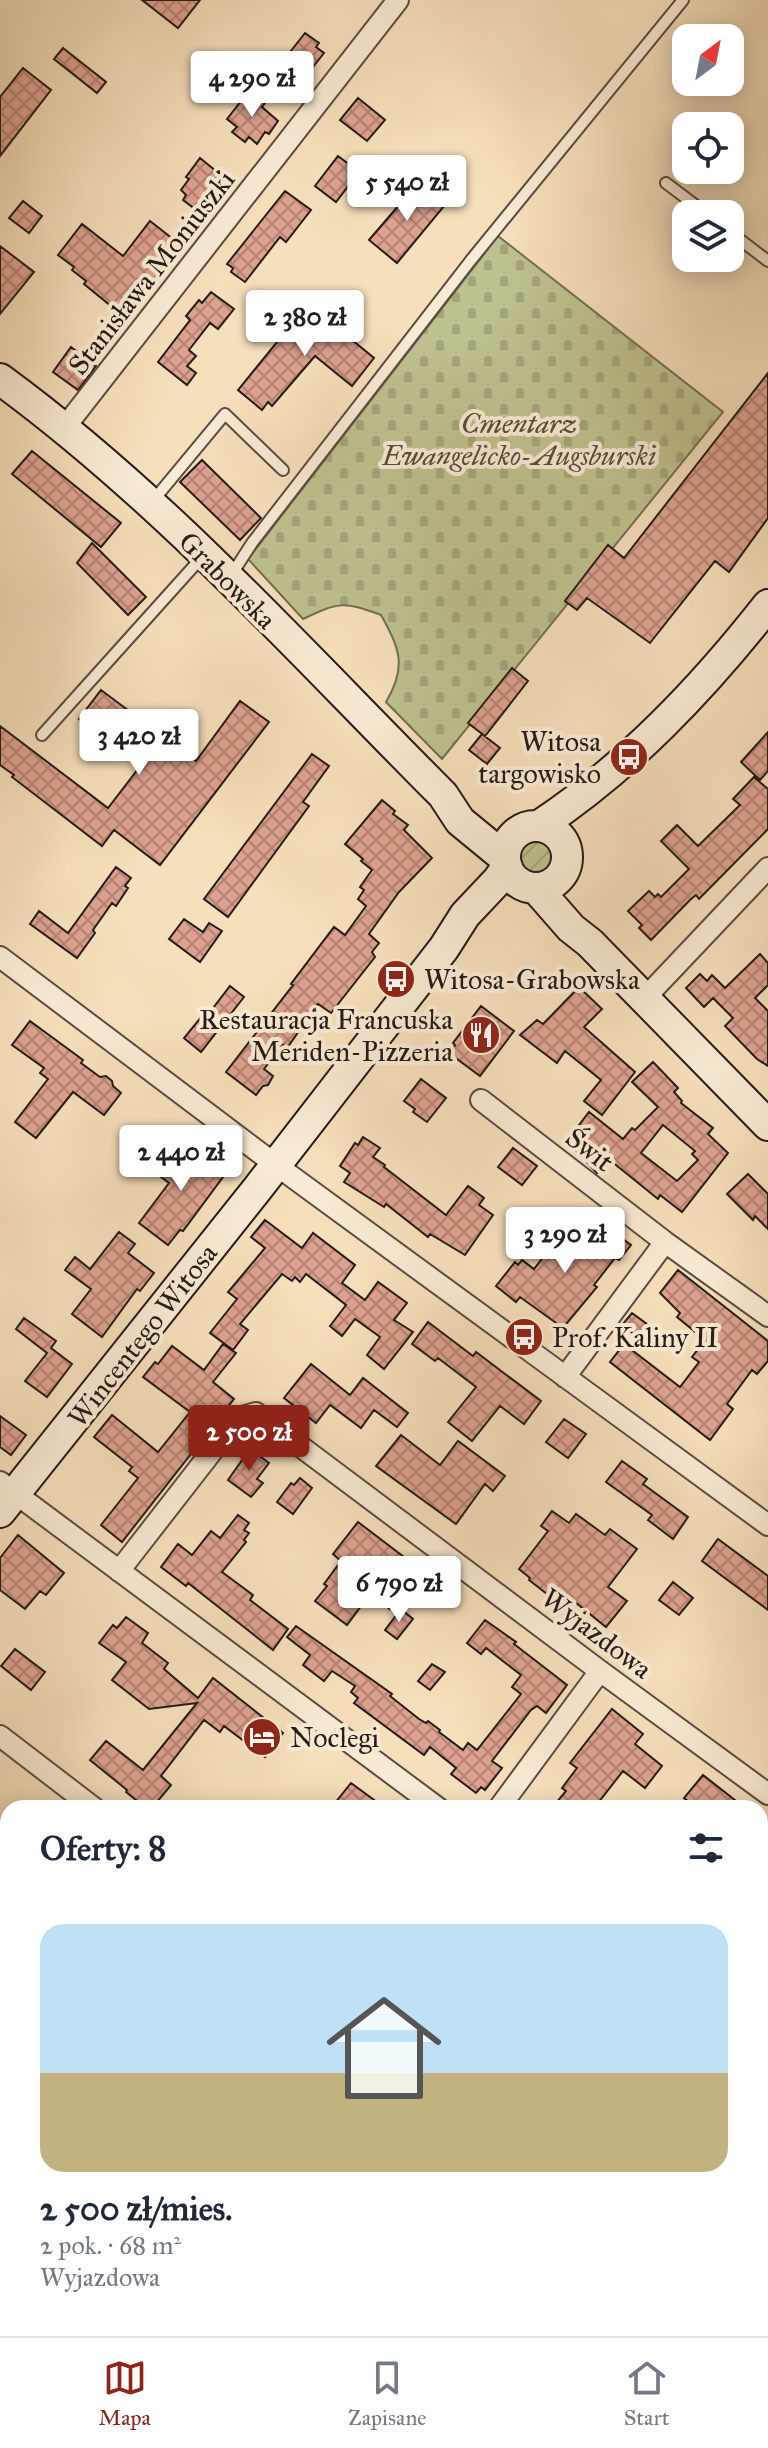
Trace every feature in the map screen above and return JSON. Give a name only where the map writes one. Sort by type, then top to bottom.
[{"type":"street","name":"Stanisława Moniuszki","points":[[65,427],[398,0]]},
{"type":"street","name":"Grabowska","points":[[0,379],[65,427],[229,579],[443,795],[460,821],[532,861],[571,928],[590,943],[768,1125]]},
{"type":"street","name":"Wincentego Witosa","points":[[5,1496],[276,1165],[444,948],[465,915],[498,880],[532,861],[610,773],[698,690],[768,605]]},
{"type":"street","points":[[644,999],[768,868]]},
{"type":"street","points":[[0,957],[276,1165],[768,1525]]},
{"type":"street","name":"Świt","points":[[481,1100],[665,1242],[768,1316]]},
{"type":"street","points":[[565,1377],[665,1242]]},
{"type":"street","name":"Wyjazdowa","points":[[119,1571],[238,1418],[256,1413],[768,1794]]},
{"type":"street","points":[[5,1496],[119,1571],[427,1800]]},
{"type":"street","points":[[505,1800],[600,1671]]},
{"type":"street","points":[[0,1736],[84,1800]]},
{"type":"lane","points":[[229,579],[252,543],[471,260],[683,0]]},
{"type":"lane","points":[[666,183],[688,200]]},
{"type":"lane","points":[[744,243],[768,261]]},
{"type":"lane","points":[[150,504],[225,414],[283,470]]},
{"type":"lane","points":[[42,735],[204,555]]},
{"type":"green space","name":"Cmentarz Ewangelicko-Augsburski","points":[[498,236],[723,412],[442,759],[386,702],[399,668],[393,638],[381,615],[341,605],[303,619],[248,559]]},
{"type":"green space","points":[[537,837],[550,843],[556,856],[550,869],[537,875],[524,869],[518,856],[524,843]]},
{"type":"building","points":[[142,0],[200,0],[178,28]]},
{"type":"building","points":[[305,33],[319,43],[316,47],[324,53],[309,72],[287,56]]},
{"type":"building","points":[[63,48],[106,82],[97,93],[54,59]]},
{"type":"building","points":[[23,68],[51,90],[0,156],[0,97]]},
{"type":"building","points":[[249,91],[265,103],[262,107],[278,121],[257,144],[249,137],[245,142],[232,132],[237,127],[227,119]]},
{"type":"building","points":[[358,98],[385,120],[367,141],[340,120]]},
{"type":"building","points":[[338,156],[359,172],[336,202],[315,186]]},
{"type":"building","points":[[200,158],[221,175],[218,178],[228,186],[206,209],[199,203],[195,209],[183,200],[186,195],[181,190]]},
{"type":"building","points":[[418,183],[445,205],[397,263],[369,240]]},
{"type":"building","points":[[285,191],[311,210],[286,242],[280,237],[245,282],[231,272],[233,268],[227,264]]},
{"type":"building","points":[[23,201],[42,216],[29,233],[9,218]]},
{"type":"building","points":[[150,221],[178,243],[137,307],[132,303],[122,315],[84,284],[86,281],[72,270],[74,267],[58,255],[82,224],[123,256]]},
{"type":"building","points":[[0,246],[34,272],[0,314]]},
{"type":"building","points":[[211,292],[234,309],[218,329],[210,323],[189,350],[196,356],[187,366],[196,373],[187,385],[158,362],[190,320],[186,316],[199,300],[202,303]]},
{"type":"building","points":[[308,304],[374,358],[352,386],[315,356],[272,406],[268,402],[262,410],[238,390]]},
{"type":"building","points":[[71,347],[96,366],[78,390],[53,372]]},
{"type":"building","points":[[768,373],[768,518],[729,572],[715,561],[650,643],[587,598],[577,610],[565,601],[608,545],[624,558]]},
{"type":"building","points":[[32,451],[121,523],[101,547],[12,474]]},
{"type":"building","points":[[202,460],[261,518],[240,540],[180,482]]},
{"type":"building","points":[[92,543],[146,597],[128,615],[77,563]]},
{"type":"building","points":[[512,668],[528,681],[485,736],[468,723]]},
{"type":"building","points":[[101,690],[196,761],[240,701],[269,722],[160,865],[114,830],[102,846],[0,765],[0,726],[108,808],[141,765],[79,719]]},
{"type":"building","points":[[768,732],[768,771],[760,780],[741,762]]},
{"type":"building","points":[[482,734],[500,748],[487,764],[469,750]]},
{"type":"building","points":[[312,754],[329,766],[303,802],[309,806],[228,917],[204,899]]},
{"type":"building","points":[[754,777],[768,789],[768,829],[699,899],[696,895],[690,900],[651,940],[628,911],[649,891],[655,897],[658,894],[661,897],[689,869],[661,841],[677,825],[698,846],[740,805],[733,799]]},
{"type":"building","points":[[382,800],[395,811],[393,814],[408,825],[404,830],[432,858],[399,892],[369,934],[379,943],[372,952],[375,957],[331,1013],[318,1004],[287,1048],[283,1045],[264,1069],[273,1076],[256,1095],[226,1072],[334,927],[345,935],[366,906],[358,899],[364,890],[360,887],[372,870],[345,844]]},
{"type":"building","points":[[116,867],[131,878],[125,886],[128,888],[116,906],[112,903],[77,958],[30,924],[39,911],[68,933]]},
{"type":"building","points":[[184,919],[203,932],[209,923],[222,931],[200,962],[169,939]]},
{"type":"building","points":[[760,954],[768,963],[768,985],[755,998],[768,1011],[768,1066],[725,1026],[733,1018],[713,998],[704,1007],[686,988],[700,974],[707,981],[712,975],[725,988]]},
{"type":"building","points":[[230,986],[244,997],[201,1052],[184,1038]]},
{"type":"building","points":[[579,987],[602,1009],[584,1027],[635,1072],[602,1115],[584,1101],[601,1080],[565,1051],[557,1063],[520,1035],[537,1020],[543,1024]]},
{"type":"building","points":[[481,1006],[514,1031],[480,1076],[449,1053]]},
{"type":"building","points":[[30,1021],[83,1060],[81,1063],[100,1077],[106,1076],[112,1081],[121,1093],[104,1115],[73,1092],[36,1138],[15,1122],[48,1079],[40,1073],[44,1068],[12,1045]]},
{"type":"building","points":[[653,1062],[678,1088],[674,1092],[681,1103],[713,1128],[708,1134],[728,1153],[682,1212],[660,1195],[658,1199],[611,1161],[597,1173],[567,1141],[589,1112],[623,1139],[632,1128],[635,1130],[658,1107],[632,1082]],"holes":[[[663,1125],[695,1151],[692,1154],[698,1160],[677,1181],[641,1153]]]},
{"type":"building","points":[[421,1079],[446,1098],[427,1122],[404,1101]]},
{"type":"building","points":[[363,1137],[380,1148],[373,1157],[446,1215],[468,1186],[484,1198],[479,1205],[493,1215],[465,1255],[430,1234],[428,1237],[386,1204],[384,1207],[344,1182],[350,1173],[340,1166],[355,1143],[358,1145]]},
{"type":"building","points":[[165,1147],[194,1169],[207,1152],[229,1169],[183,1231],[180,1230],[168,1245],[139,1223],[169,1183],[149,1168]]},
{"type":"building","points":[[513,1148],[537,1166],[522,1185],[498,1167]]},
{"type":"building","points":[[748,1174],[768,1194],[768,1229],[755,1216],[753,1220],[727,1194]]},
{"type":"building","points":[[265,1220],[302,1248],[313,1233],[355,1265],[342,1283],[365,1300],[378,1282],[407,1303],[394,1320],[413,1332],[384,1369],[367,1355],[380,1337],[355,1319],[342,1336],[330,1326],[346,1305],[306,1274],[300,1282],[295,1277],[292,1281],[282,1274],[240,1324],[248,1330],[233,1350],[210,1333],[237,1299],[228,1292],[265,1248],[251,1237]]},
{"type":"building","points":[[599,1222],[631,1245],[619,1260],[615,1258],[594,1285],[597,1287],[563,1328],[520,1297],[516,1302],[496,1286],[515,1262],[518,1265],[522,1260],[534,1269],[557,1239],[572,1251],[585,1233],[589,1235]]},
{"type":"building","points":[[119,1232],[135,1244],[128,1253],[154,1273],[140,1291],[137,1289],[102,1337],[72,1314],[91,1289],[65,1270],[75,1257],[90,1269]]},
{"type":"building","points":[[678,1270],[768,1341],[768,1361],[757,1374],[752,1370],[727,1404],[733,1409],[710,1440],[610,1362],[624,1344],[680,1387],[699,1362],[692,1357],[705,1340],[677,1317],[680,1313],[660,1293]]},
{"type":"building","points":[[632,1313],[651,1327],[642,1340],[622,1325]]},
{"type":"building","points":[[24,1318],[56,1341],[51,1348],[72,1364],[47,1397],[25,1381],[47,1353],[16,1329]]},
{"type":"building","points":[[428,1322],[473,1356],[476,1352],[541,1401],[524,1424],[500,1406],[472,1441],[448,1422],[476,1387],[438,1358],[435,1361],[412,1344]]},
{"type":"building","points":[[223,1344],[236,1353],[213,1382],[234,1399],[122,1542],[101,1525],[138,1478],[129,1471],[132,1467],[94,1437],[112,1415],[158,1452],[190,1412],[143,1377],[172,1346],[204,1370]]},
{"type":"building","points":[[311,1364],[350,1395],[363,1378],[408,1413],[397,1427],[374,1410],[361,1428],[330,1405],[316,1423],[284,1398]]},
{"type":"building","points":[[0,1416],[26,1435],[11,1455],[0,1447]]},
{"type":"building","points":[[564,1419],[586,1434],[568,1458],[546,1442]]},
{"type":"building","points":[[401,1435],[440,1465],[458,1441],[505,1476],[493,1491],[485,1484],[456,1524],[376,1466]]},
{"type":"building","points":[[250,1449],[269,1463],[257,1479],[263,1483],[251,1497],[228,1480]]},
{"type":"building","points":[[622,1461],[647,1479],[643,1484],[688,1517],[673,1539],[648,1520],[652,1515],[606,1482]]},
{"type":"building","points":[[300,1478],[312,1488],[293,1514],[277,1502],[291,1483],[294,1485]]},
{"type":"building","points":[[552,1511],[569,1523],[576,1514],[605,1535],[610,1529],[637,1549],[608,1587],[627,1601],[606,1627],[565,1594],[556,1601],[519,1569],[548,1531],[541,1526]]},
{"type":"building","points":[[238,1515],[249,1523],[244,1530],[249,1533],[244,1540],[246,1542],[222,1572],[253,1595],[250,1600],[288,1629],[273,1650],[188,1583],[186,1586],[161,1567],[178,1544],[192,1555],[211,1531],[220,1538]]},
{"type":"building","points":[[358,1522],[421,1570],[390,1609],[370,1594],[347,1625],[315,1601],[341,1561],[333,1554]]},
{"type":"building","points":[[18,1535],[64,1573],[46,1595],[40,1591],[25,1609],[0,1590],[0,1558]]},
{"type":"building","points":[[718,1539],[768,1576],[768,1610],[702,1561]]},
{"type":"building","points":[[673,1582],[693,1598],[679,1615],[659,1600]]},
{"type":"building","points":[[401,1609],[413,1619],[397,1639],[385,1630]]},
{"type":"building","points":[[126,1617],[148,1633],[142,1643],[168,1663],[164,1669],[198,1698],[213,1678],[283,1733],[265,1757],[224,1726],[220,1732],[204,1720],[161,1776],[171,1785],[159,1800],[136,1800],[90,1760],[106,1741],[143,1770],[197,1703],[149,1709],[112,1680],[126,1662],[99,1643],[113,1625],[117,1628]]},
{"type":"building","points":[[485,1620],[567,1685],[546,1713],[537,1706],[531,1710],[492,1761],[502,1768],[485,1790],[481,1787],[476,1793],[451,1774],[456,1768],[430,1747],[424,1755],[354,1703],[358,1698],[351,1692],[355,1686],[332,1671],[324,1681],[303,1665],[310,1655],[287,1637],[296,1626],[392,1694],[390,1696],[419,1719],[428,1721],[463,1750],[468,1743],[477,1750],[521,1694],[512,1687],[521,1675],[486,1648],[481,1654],[467,1643]]},
{"type":"building","points":[[15,1649],[45,1672],[31,1690],[1,1666]]},
{"type":"building","points":[[432,1664],[445,1672],[430,1690],[418,1681]]},
{"type":"building","points":[[612,1709],[643,1734],[635,1744],[662,1766],[645,1788],[623,1771],[600,1800],[559,1800],[566,1791],[562,1788],[577,1768],[570,1763]]},
{"type":"building","points":[[703,1775],[735,1800],[687,1800],[684,1798]]},
{"type":"building","points":[[351,1783],[374,1800],[337,1800]]},
{"type":"place","name":"Witosa targowisko","points":[[629,757]]},
{"type":"place","name":"Witosa-Grabowska","points":[[396,979]]},
{"type":"place","name":"Restauracja Francuska Meriden-Pizzeria","points":[[481,1035]]},
{"type":"place","name":"Prof. Kaliny II","points":[[524,1337]]},
{"type":"place","name":"Noclegi","points":[[262,1737]]}]
